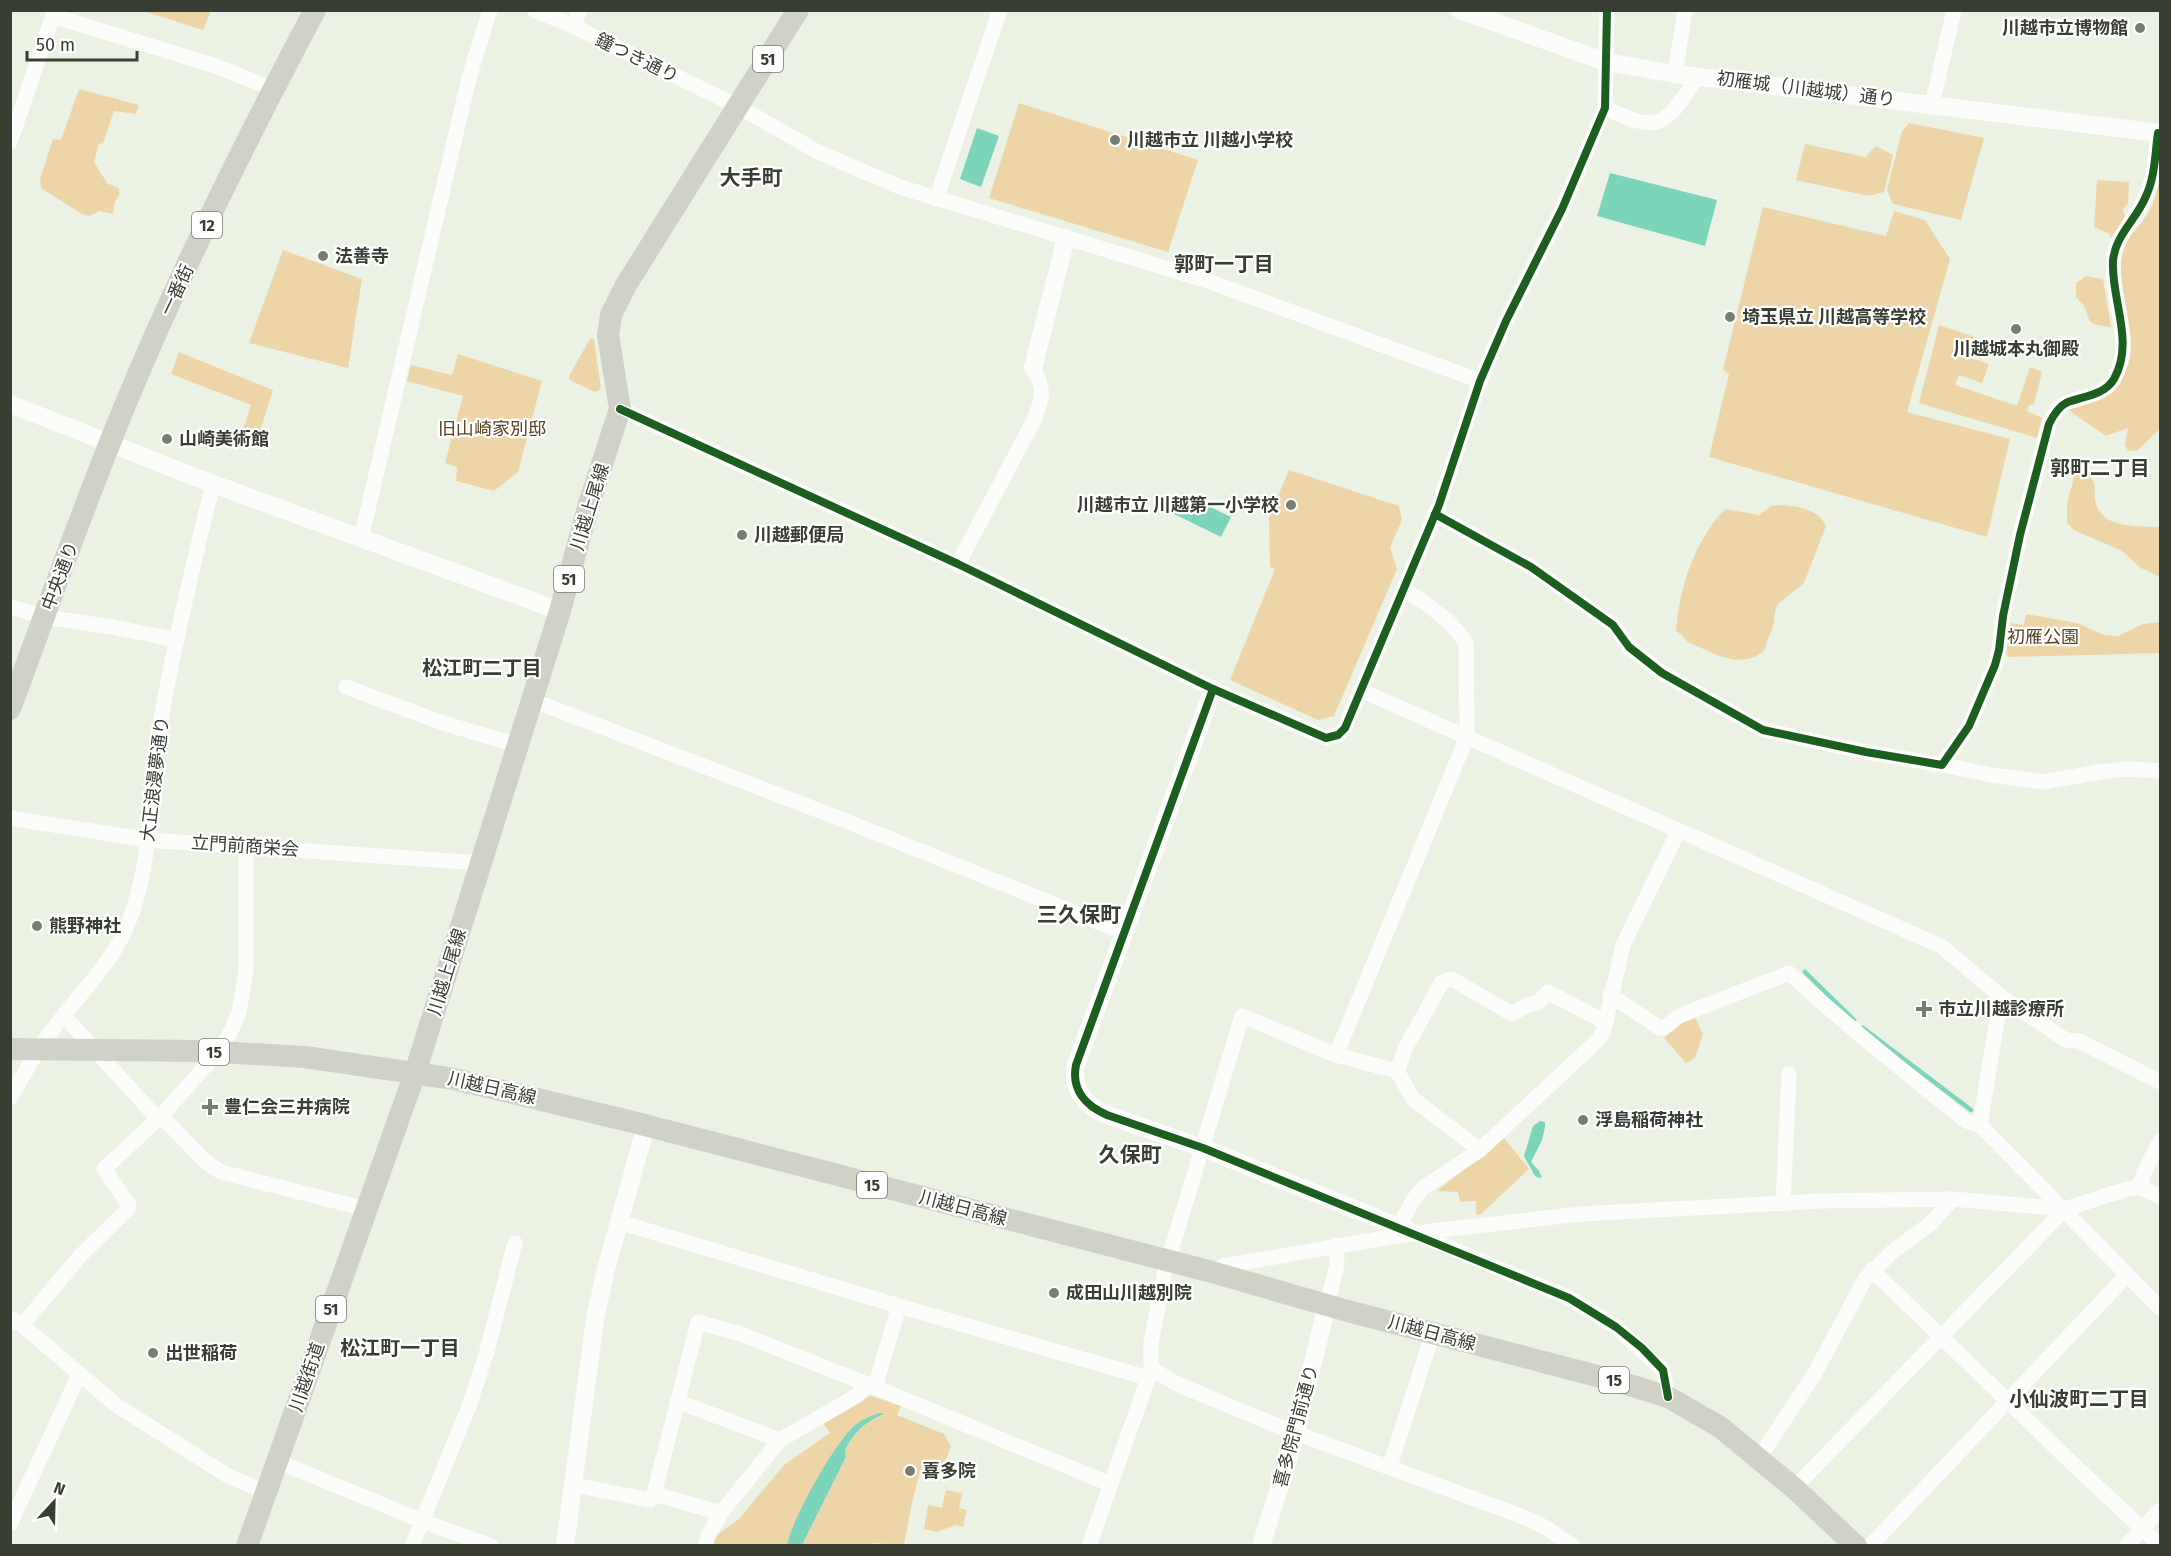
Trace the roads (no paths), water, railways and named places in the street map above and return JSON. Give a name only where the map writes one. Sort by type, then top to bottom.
[{"type":"main road","name":"一番街","points":[[110,443],[171,303],[273,89],[315,10]]},
{"type":"main road","name":"川越上尾線","points":[[416,1072],[560,611],[588,507],[620,409],[608,335],[611,315],[616,302],[798,10]]},
{"type":"main road","name":"中央通り","points":[[10,709],[110,443]]},
{"type":"main road","name":"川越日高線","points":[[10,1049],[218,1052],[305,1057],[416,1072],[486,1086],[646,1126],[1212,1272],[1668,1397],[1720,1426],[1794,1488],[1856,1545]]},
{"type":"main road","name":"川越街道","points":[[247,1545],[416,1072]]},
{"type":"street","points":[[361,538],[469,78],[490,10]]},
{"type":"street","name":"鐘つき通り","points":[[534,10],[573,26],[739,107],[818,152],[852,168],[936,199],[1205,280],[1480,381]]},
{"type":"street","points":[[573,26],[580,10]]},
{"type":"street","points":[[936,199],[1000,10]]},
{"type":"street","name":"初雁城（川越城）通り","points":[[1460,10],[1606,62],[1675,74],[2159,133]]},
{"type":"street","points":[[620,409],[958,564],[1213,688],[1326,738],[1338,735],[1345,728],[1436,514],[1480,381],[1506,321],[1562,209],[1605,108],[1607,10]]},
{"type":"street","points":[[1675,74],[1685,10]]},
{"type":"street","points":[[1932,105],[1954,10]]},
{"type":"street","points":[[10,142],[54,13],[216,66],[273,89]]},
{"type":"street","points":[[1605,108],[1642,122],[1656,122],[1665,117],[1682,100],[1697,76]]},
{"type":"street","points":[[1942,765],[1969,726],[1995,665],[2020,535],[2049,424],[2054,413],[2065,404],[2100,392],[2113,381],[2120,366],[2124,349],[2115,287],[2114,252],[2124,230],[2141,207],[2151,186],[2159,133]]},
{"type":"street","points":[[958,564],[1043,398],[1041,382],[1033,368],[1066,238]]},
{"type":"street","points":[[10,404],[213,484],[560,611]]},
{"type":"street","name":"大正浪漫夢通り","points":[[10,1098],[39,1049],[96,977],[122,939],[132,912],[147,840],[158,739],[177,640],[213,484]]},
{"type":"street","points":[[1436,514],[1531,567],[1613,625],[1629,647],[1662,673],[1763,730],[1991,775],[2044,782],[2128,769],[2160,771]]},
{"type":"street","points":[[1336,1055],[1467,737],[1466,642],[1450,623],[1424,602],[1404,590]]},
{"type":"street","points":[[10,607],[44,617],[177,640]]},
{"type":"street","points":[[346,687],[443,723],[517,745]]},
{"type":"street","points":[[1213,688],[1076,1065],[1075,1080],[1084,1101],[1094,1109],[1203,1148],[1569,1298],[1616,1327],[1663,1370],[1668,1397]]},
{"type":"street","points":[[1360,690],[1941,946],[2003,998],[2066,1040],[2079,1041],[2160,1082]]},
{"type":"street","points":[[532,700],[824,812],[1123,932]]},
{"type":"street","name":"立門前商栄会","points":[[10,818],[147,840],[480,863]]},
{"type":"street","points":[[1407,1230],[1413,1200],[1423,1188],[1480,1150],[1599,1039],[1623,945],[1678,832]]},
{"type":"street","points":[[246,846],[246,972],[239,1012],[230,1033],[218,1052],[160,1118],[104,1169],[129,1205],[128,1209],[16,1322],[116,1405],[228,1476],[266,1492]]},
{"type":"street","points":[[1610,994],[1660,1028],[1664,1028],[1679,1016],[1789,973],[1849,1027],[1893,1060],[1966,1121],[1980,1125],[2065,1209],[2127,1275],[2159,1302]]},
{"type":"street","points":[[1397,1071],[1406,1047],[1442,982],[1452,979],[1512,1014],[1527,1005],[1538,1003],[1548,992],[1605,1022]]},
{"type":"street","points":[[1980,1125],[1996,1026],[2003,998]]},
{"type":"street","points":[[64,1016],[160,1118],[206,1162],[221,1172],[366,1209]]},
{"type":"street","points":[[1089,1545],[1150,1373],[1155,1313],[1168,1262],[1242,1016],[1336,1055],[1397,1071],[1413,1099],[1480,1150]]},
{"type":"street","points":[[1783,1204],[1789,1074]]},
{"type":"street","points":[[565,1545],[595,1319],[646,1126]]},
{"type":"street","points":[[2140,1187],[2144,1172],[2160,1141]]},
{"type":"street","points":[[1212,1272],[1223,1266],[1407,1230],[1581,1214],[1820,1201],[1953,1199],[2065,1209],[2140,1187],[2160,1197]]},
{"type":"street","points":[[1759,1458],[1815,1373],[1865,1279],[1892,1252],[1930,1224],[1953,1199]]},
{"type":"street","points":[[1794,1488],[2065,1209]]},
{"type":"street","points":[[619,1222],[899,1306],[1150,1373],[1296,1432],[1521,1516],[1545,1527],[1573,1545]]},
{"type":"street","points":[[412,1545],[468,1409],[484,1360],[514,1243]]},
{"type":"street","points":[[1327,1305],[1337,1265],[1336,1245]]},
{"type":"street","points":[[1872,1270],[2160,1545]]},
{"type":"street","points":[[1870,1545],[2127,1275]]},
{"type":"street","name":"喜多院門前通り","points":[[1261,1545],[1296,1432],[1327,1305]]},
{"type":"street","points":[[705,1545],[722,1513],[780,1440],[871,1386],[899,1306]]},
{"type":"street","points":[[574,1485],[650,1500],[654,1494],[679,1402],[698,1323],[741,1334],[1110,1484]]},
{"type":"street","points":[[1390,1466],[1433,1333]]},
{"type":"street","points":[[10,1524],[79,1375]]},
{"type":"street","points":[[679,1402],[780,1440]]},
{"type":"street","points":[[277,1461],[422,1521],[491,1545]]},
{"type":"street","points":[[654,1494],[722,1513]]},
{"type":"street","points":[[2126,1545],[2160,1510]]},
{"type":"waterway","points":[[1805,972],[1854,1020]]},
{"type":"waterway","points":[[1863,1028],[1971,1110]]},
{"type":"place","name":"川越市立博物館","points":[[2140,28]]},
{"type":"place","name":"川越市立 川越小学校","points":[[1115,140]]},
{"type":"place","name":"法善寺","points":[[323,256]]},
{"type":"place","name":"埼玉県立 川越高等学校","points":[[1730,317]]},
{"type":"place","name":"川越城本丸御殿","points":[[2016,329]]},
{"type":"place","name":"山崎美術館","points":[[167,439]]},
{"type":"place","name":"川越市立 川越第一小学校","points":[[1291,505]]},
{"type":"place","name":"川越郵便局","points":[[742,535]]},
{"type":"place","name":"熊野神社","points":[[37,926]]},
{"type":"place","name":"市立川越診療所","points":[[1924,1009]]},
{"type":"place","name":"豊仁会三井病院","points":[[210,1107]]},
{"type":"place","name":"浮島稲荷神社","points":[[1583,1120]]},
{"type":"place","name":"成田山川越別院","points":[[1054,1293]]},
{"type":"place","name":"出世稲荷","points":[[153,1353]]},
{"type":"place","name":"喜多院","points":[[910,1471]]},
{"type":"district","name":"大手町","points":[[751,178]]},
{"type":"district","name":"郭町一丁目","points":[[1224,264]]},
{"type":"district","name":"郭町二丁目","points":[[2100,468]]},
{"type":"district","name":"松江町二丁目","points":[[482,668]]},
{"type":"district","name":"三久保町","points":[[1079,915]]},
{"type":"district","name":"久保町","points":[[1130,1155]]},
{"type":"district","name":"松江町一丁目","points":[[400,1348]]},
{"type":"district","name":"小仙波町二丁目","points":[[2079,1399]]},
{"type":"park label","name":"旧山崎家別邸","points":[[492,429]]},
{"type":"park label","name":"初雁公園","points":[[2043,637]]}]
